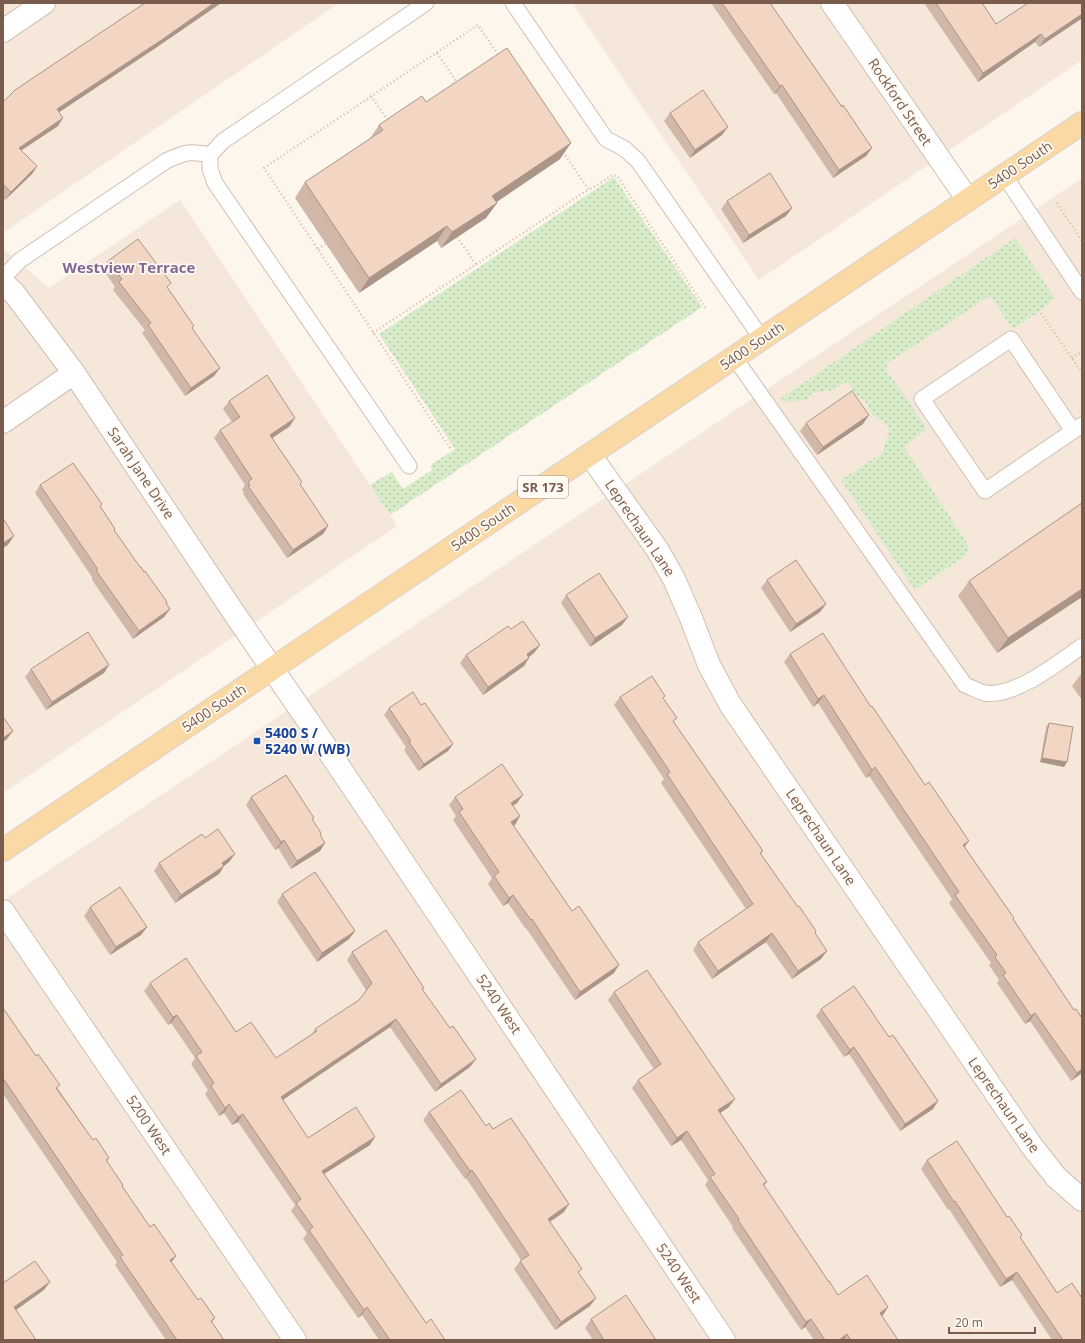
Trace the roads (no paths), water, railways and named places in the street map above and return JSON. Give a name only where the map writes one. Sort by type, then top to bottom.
[{"type":"main road","name":"5400 South","points":[[3,850],[1082,123]]},
{"type":"street","name":"Rockford Street","points":[[832,3],[968,200]]},
{"type":"street","points":[[3,31],[31,7]]},
{"type":"street","name":"Sarah Jane Drive","points":[[3,283],[14,292],[74,373],[230,607],[273,668]]},
{"type":"street","points":[[3,422],[74,373]]},
{"type":"street","name":"Leprechaun Lane","points":[[590,455],[657,549],[674,579],[709,665],[730,704],[1031,1145],[1056,1177],[1082,1200]]},
{"type":"street","name":"5240 West","points":[[273,668],[724,1340]]},
{"type":"street","name":"5200 West","points":[[3,911],[295,1340]]},
{"type":"lane","points":[[409,466],[215,183],[210,169],[210,155],[223,142],[426,3]]},
{"type":"lane","points":[[513,3],[606,139],[625,149],[638,161],[762,339]]},
{"type":"lane","points":[[3,278],[19,261],[166,161],[183,153],[194,152],[210,155]]},
{"type":"lane","points":[[1004,175],[1082,292]]},
{"type":"lane","points":[[1010,339],[1078,428],[985,491],[922,399],[1010,339]]},
{"type":"lane","points":[[734,357],[965,685],[985,694],[1005,692],[1026,684],[1082,646]]},
{"type":"place","name":"5400 S / 5240 W (WB)","points":[[257,741]]},
{"type":"district","name":"Westview Terrace","points":[[129,268]]}]
